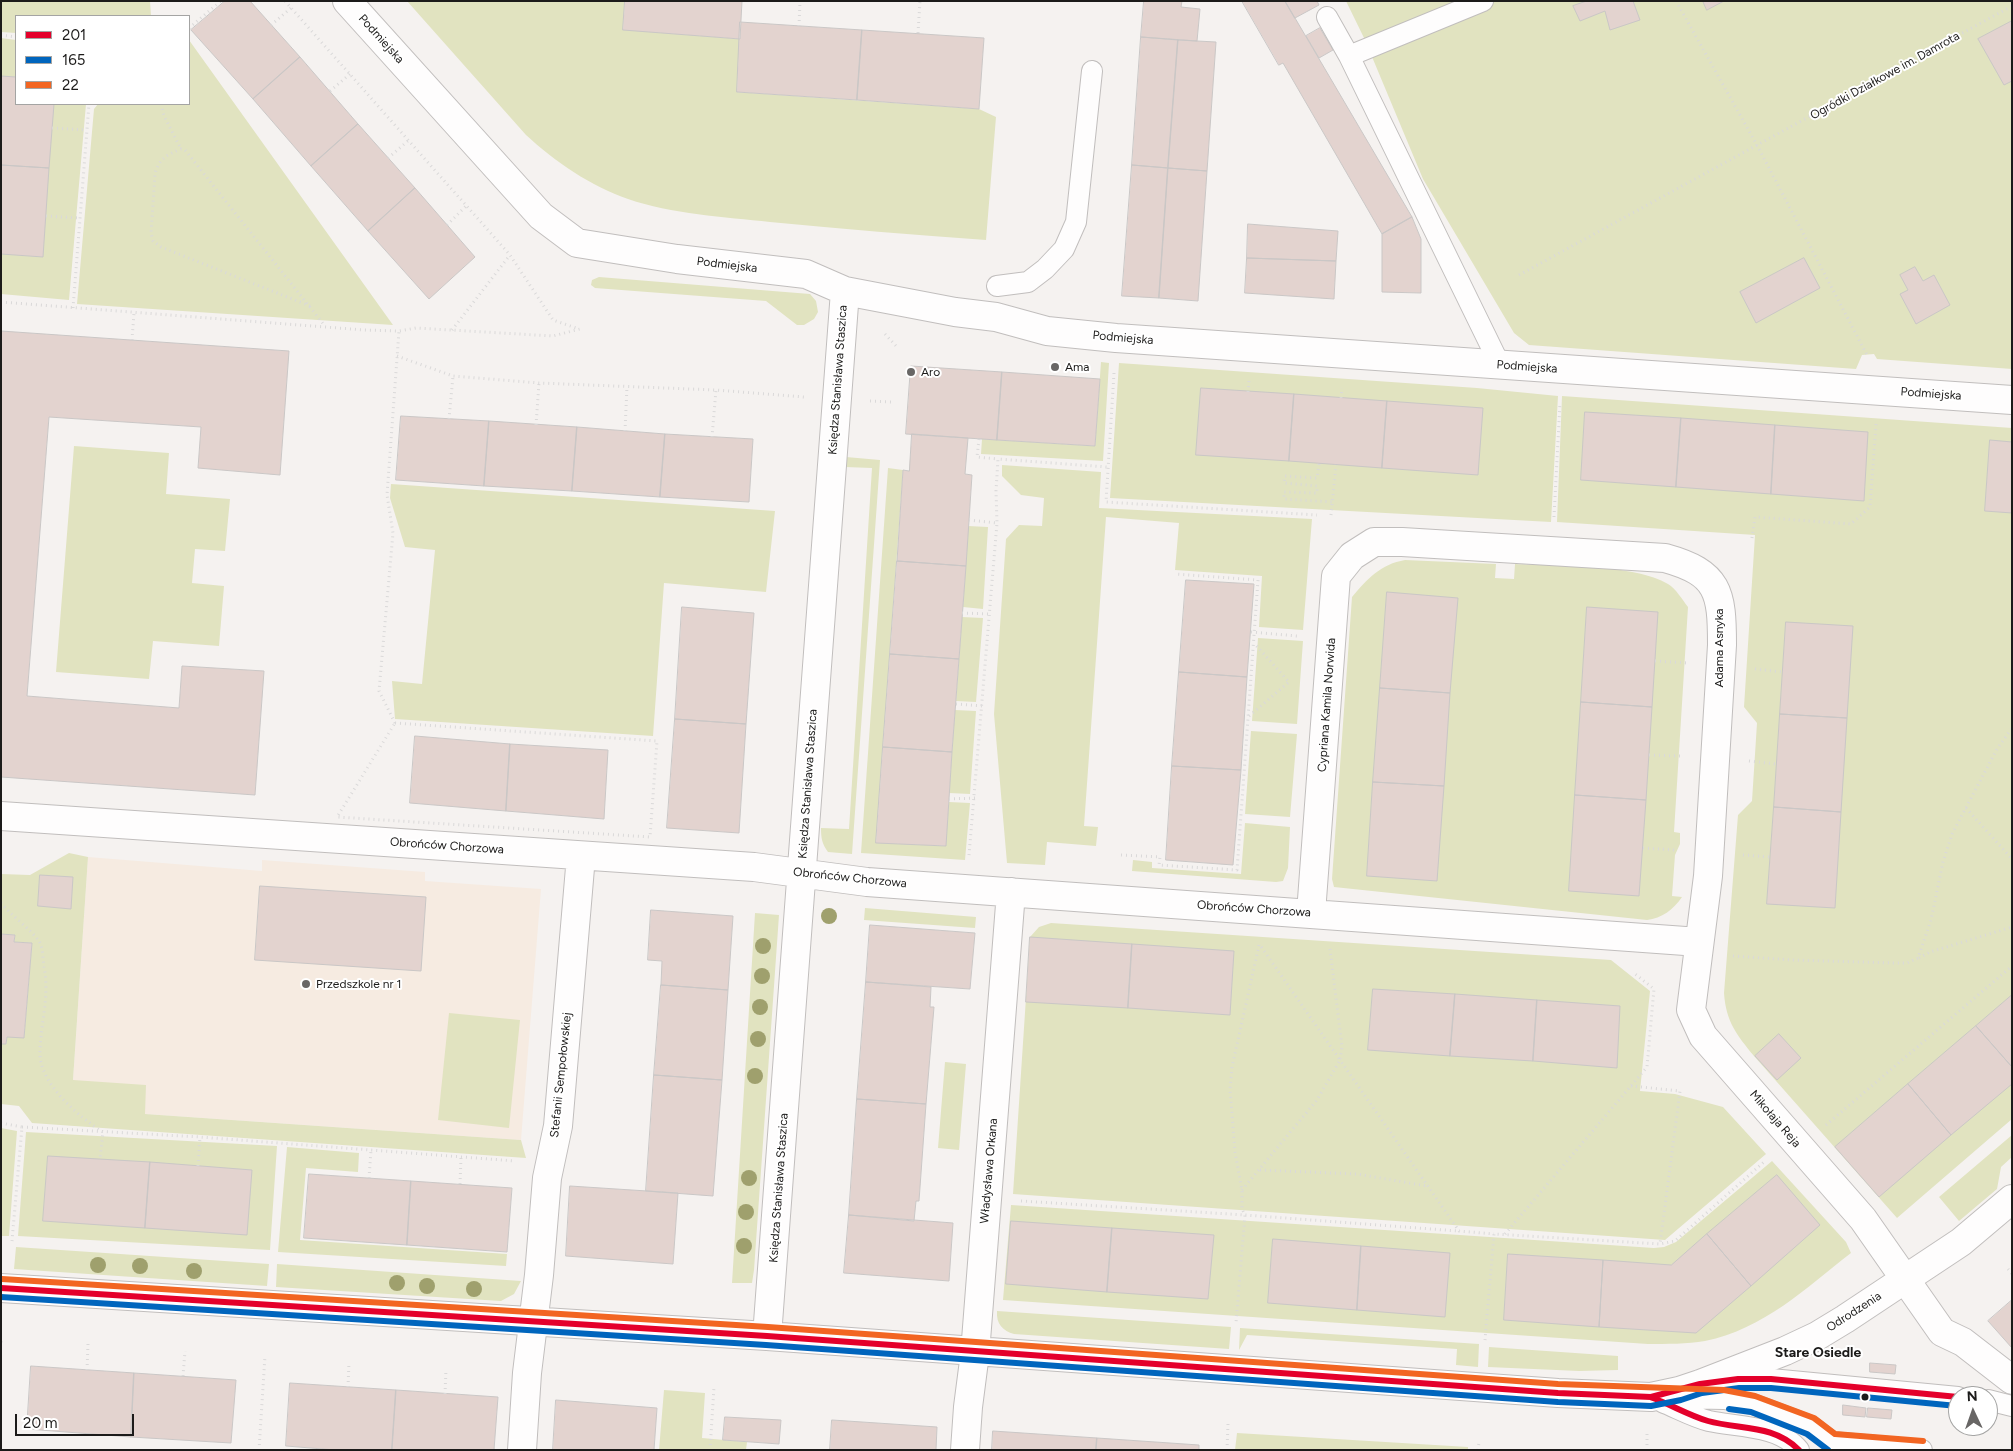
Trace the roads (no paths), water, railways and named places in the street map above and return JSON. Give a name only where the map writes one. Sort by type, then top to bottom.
[{"type":"street","name":"Podmiejska","points":[[346,1],[541,216],[577,243],[677,259],[806,274],[844,291],[955,312],[996,317],[1048,331],[1500,365],[2012,400]]},
{"type":"street","name":"Księdza Stanisława Staszica","points":[[767,1336],[844,291]]},
{"type":"street","name":"Cypriana Kamila Norwida","points":[[1311,914],[1336,576],[1352,556],[1374,542],[1402,542]]},
{"type":"street","name":"Adama Asnyka","points":[[1402,542],[1665,558],[1683,563],[1700,571],[1710,580],[1718,594],[1722,620],[1722,644],[1708,876],[1700,942]]},
{"type":"street","name":"Obrońców Chorzowa","points":[[1,816],[754,867],[867,882],[1700,942]]},
{"type":"street","name":"Stefanii Sempołowskiej","points":[[522,1450],[527,1374],[534,1323],[547,1178],[558,1126],[581,856]]},
{"type":"street","name":"Władysława Orkana","points":[[965,1450],[975,1353],[1011,892]]},
{"type":"street","name":"Mikołaja Reja","points":[[1700,942],[1691,1010],[1703,1036],[1863,1219],[1942,1332],[1963,1342],[2012,1380]]},
{"type":"street","name":"Odrodzenia","points":[[1,1288],[534,1323],[767,1336],[975,1353],[1558,1393],[1651,1397],[1680,1391],[1700,1384],[1785,1351],[1816,1336],[1961,1242],[2012,1199]]},
{"type":"lane","points":[[1349,56],[1483,1]]},
{"type":"lane","points":[[1328,17],[1349,56],[1500,365]]},
{"type":"lane","points":[[997,286],[1028,282],[1045,269],[1064,250],[1076,222],[1092,71]]},
{"type":"lane","points":[[1700,1384],[1738,1379],[1771,1379],[1948,1396]]},
{"type":"lane","points":[[1651,1397],[1707,1420],[1754,1428],[1780,1435],[1799,1450]]},
{"type":"lane","points":[[1651,1397],[1724,1398],[1753,1404],[1811,1426],[1832,1442],[1922,1450]]},
{"type":"lane","points":[[1998,1402],[2012,1406]]},
{"type":"place","name":"Ama","points":[[1055,367]]},
{"type":"place","name":"Aro","points":[[911,372]]},
{"type":"place","name":"Przedszkole nr 1","points":[[306,984]]},
{"type":"district","name":"Stare Osiedle","points":[[1818,1353]]}]
